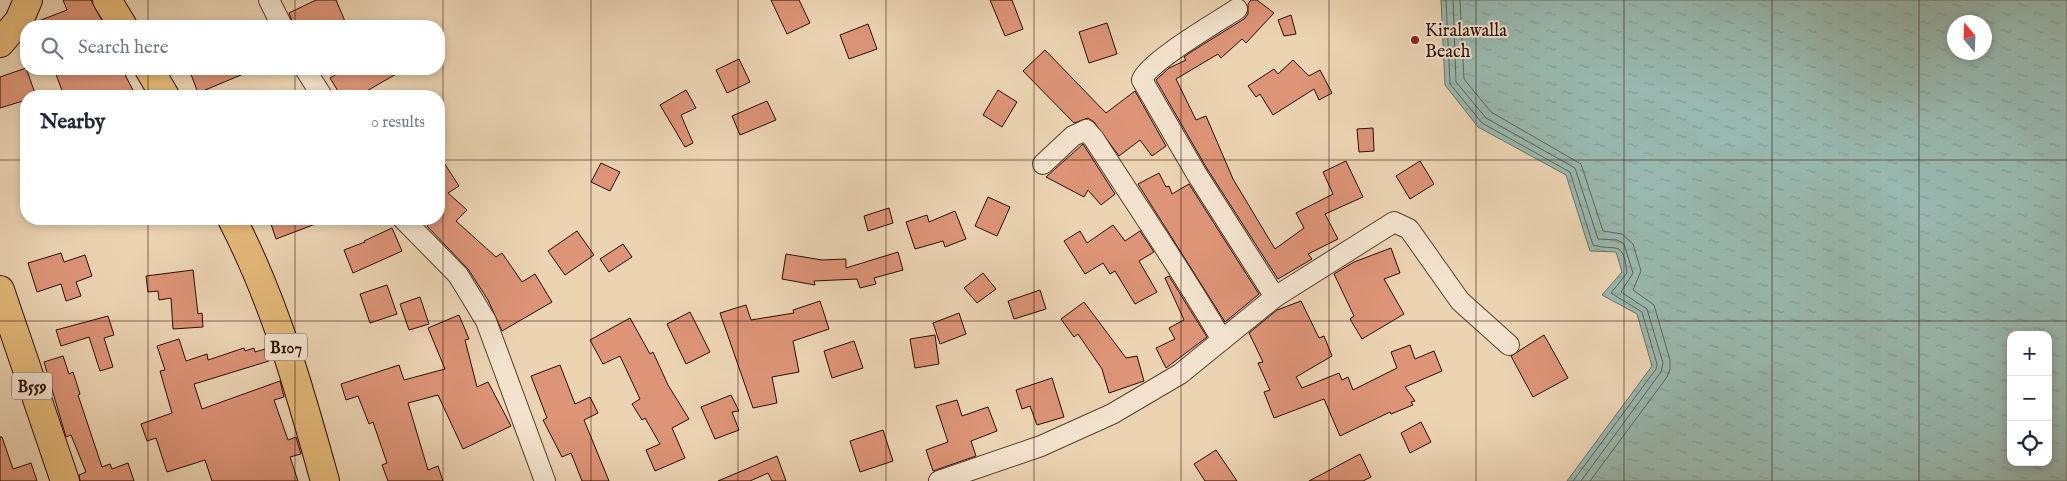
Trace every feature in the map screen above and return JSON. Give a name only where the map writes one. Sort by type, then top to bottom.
[{"type":"main road","points":[[0,43],[19,21],[28,0]]},
{"type":"main road","points":[[108,0],[120,20]]},
{"type":"main road","points":[[153,75],[161,90]]},
{"type":"main road","name":"B107","points":[[235,225],[254,262],[294,367],[325,481]]},
{"type":"main road","name":"B559","points":[[0,290],[64,481]]},
{"type":"street","points":[[269,0],[279,20]]},
{"type":"street","points":[[1236,9],[1170,54],[1144,74],[1142,80],[1196,173],[1275,297]]},
{"type":"street","points":[[309,75],[318,90]]},
{"type":"street","points":[[1043,164],[1073,136],[1086,130],[1094,139],[1147,223],[1194,291],[1222,340]]},
{"type":"street","points":[[939,481],[1041,446],[1112,414],[1180,374],[1275,297],[1394,222],[1410,229],[1460,301],[1509,345]]},
{"type":"street","points":[[409,225],[458,275],[486,321],[545,481]]},
{"type":"water","points":[[1441,0],[2067,0],[2067,481],[1567,481],[1652,366],[1637,314],[1602,295],[1622,272],[1616,252],[1590,251],[1566,175],[1478,127],[1445,85]]},
{"type":"building","points":[[63,0],[91,0],[102,20],[41,20],[67,10]]},
{"type":"building","points":[[316,0],[336,0],[344,20],[292,20],[289,13]]},
{"type":"building","points":[[771,0],[799,0],[810,23],[787,34]]},
{"type":"building","points":[[990,0],[1012,0],[1023,29],[1005,36]]},
{"type":"building","points":[[1251,0],[1257,0],[1274,13],[1246,43],[1242,39],[1221,58],[1218,54],[1176,79],[1196,120],[1206,116],[1233,179],[1275,249],[1304,228],[1296,213],[1333,194],[1323,172],[1346,161],[1363,197],[1325,214],[1338,239],[1308,254],[1312,259],[1278,279],[1206,167],[1156,80],[1169,68],[1186,60],[1184,57],[1191,52],[1244,19],[1248,14],[1248,4]]},
{"type":"building","points":[[1291,15],[1296,34],[1284,36],[1278,20]]},
{"type":"building","points":[[1107,23],[1117,54],[1089,63],[1079,32]]},
{"type":"building","points":[[868,24],[877,49],[849,59],[840,35]]},
{"type":"building","points":[[1045,50],[1106,113],[1135,91],[1166,146],[1152,156],[1140,140],[1119,156],[1094,122],[1088,118],[1074,123],[1023,71]]},
{"type":"building","points":[[739,59],[750,82],[727,93],[716,70]]},
{"type":"building","points":[[1293,60],[1309,76],[1320,70],[1332,93],[1319,100],[1314,89],[1273,115],[1260,94],[1256,97],[1248,86],[1274,69],[1278,74]]},
{"type":"building","points":[[20,70],[20,75],[28,75],[34,90],[20,90],[20,102],[0,108],[0,77]]},
{"type":"building","points":[[56,75],[125,75],[133,90],[62,90]]},
{"type":"building","points":[[191,75],[241,75],[205,90],[197,90]]},
{"type":"building","points":[[335,75],[395,75],[368,90],[337,90],[330,78]]},
{"type":"building","points":[[686,90],[696,108],[681,115],[693,143],[685,147],[660,105]]},
{"type":"building","points":[[998,90],[1017,102],[1002,127],[983,115]]},
{"type":"building","points":[[767,101],[776,120],[740,135],[732,116]]},
{"type":"building","points":[[1373,128],[1374,151],[1359,152],[1357,129]]},
{"type":"building","points":[[1083,144],[1115,194],[1101,205],[1088,190],[1084,197],[1046,177]]},
{"type":"building","points":[[1420,161],[1434,184],[1410,199],[1396,176]]},
{"type":"building","points":[[601,163],[620,172],[610,191],[591,182]]},
{"type":"building","points":[[445,164],[459,186],[448,193],[467,210],[456,221],[496,257],[502,253],[522,282],[535,274],[552,302],[502,331],[488,300],[468,269],[427,226],[445,225]]},
{"type":"building","points":[[1159,173],[1166,187],[1169,186],[1172,194],[1189,184],[1259,294],[1225,322],[1138,184]]},
{"type":"building","points":[[988,197],[1010,207],[997,236],[975,226]]},
{"type":"building","points":[[889,208],[893,223],[868,231],[864,216]]},
{"type":"building","points":[[955,211],[966,239],[945,247],[943,241],[915,249],[906,222],[927,215],[929,222]]},
{"type":"building","points":[[271,225],[313,225],[276,239]]},
{"type":"building","points":[[1113,225],[1125,241],[1140,231],[1154,252],[1139,261],[1157,292],[1135,304],[1115,271],[1110,274],[1103,263],[1085,274],[1064,241],[1080,231],[1087,243]]},
{"type":"building","points":[[392,228],[402,251],[353,273],[344,250]]},
{"type":"building","points":[[577,231],[594,255],[565,275],[548,251]]},
{"type":"building","points":[[623,244],[632,257],[609,272],[600,259]]},
{"type":"building","points":[[1391,248],[1400,273],[1384,279],[1404,314],[1362,339],[1350,319],[1354,316],[1334,274],[1354,262]]},
{"type":"building","points":[[898,252],[903,270],[874,278],[876,284],[860,288],[857,279],[814,281],[815,285],[782,279],[786,254],[822,260],[846,259],[846,268]]},
{"type":"building","points":[[61,253],[64,262],[85,255],[92,276],[76,282],[81,296],[66,301],[61,284],[37,292],[28,263]]},
{"type":"building","points":[[193,270],[198,314],[202,313],[203,327],[173,329],[171,298],[159,300],[158,291],[148,292],[146,276]]},
{"type":"building","points":[[983,273],[996,289],[977,303],[964,288]]},
{"type":"building","points":[[1169,276],[1207,337],[1166,368],[1156,348],[1175,339],[1169,328],[1184,320],[1165,278]]},
{"type":"building","points":[[387,285],[397,314],[370,323],[360,294]]},
{"type":"building","points":[[1040,290],[1046,309],[1014,319],[1008,301]]},
{"type":"building","points":[[420,297],[429,324],[409,330],[400,304]]},
{"type":"building","points":[[820,301],[829,329],[793,341],[799,372],[772,377],[777,403],[753,408],[720,313],[746,305],[751,320],[794,313],[793,310]]},
{"type":"building","points":[[1301,301],[1319,338],[1324,336],[1332,356],[1296,377],[1302,388],[1339,373],[1342,380],[1348,377],[1353,390],[1397,368],[1391,352],[1410,345],[1415,359],[1434,351],[1442,371],[1405,387],[1415,401],[1411,402],[1413,405],[1391,414],[1390,412],[1340,436],[1324,399],[1274,418],[1264,392],[1270,390],[1258,363],[1263,362],[1249,333],[1277,310]]},
{"type":"building","points":[[1084,302],[1126,358],[1137,356],[1144,381],[1109,393],[1102,369],[1078,334],[1074,337],[1061,319]]},
{"type":"building","points":[[690,312],[710,352],[686,364],[667,324]]},
{"type":"building","points":[[959,313],[966,334],[940,344],[933,323]]},
{"type":"building","points":[[459,315],[469,339],[465,340],[477,387],[488,382],[511,426],[463,449],[438,395],[408,403],[428,470],[438,466],[443,481],[388,481],[382,465],[387,463],[373,422],[369,424],[358,396],[346,400],[341,384],[399,365],[404,380],[445,369],[428,328]]},
{"type":"building","points":[[108,316],[114,335],[104,338],[113,367],[100,371],[89,337],[61,346],[56,330]]},
{"type":"building","points":[[630,318],[650,354],[653,352],[668,385],[689,419],[672,428],[685,458],[655,471],[646,450],[660,444],[645,418],[642,420],[632,404],[640,399],[620,356],[603,364],[590,340]]},
{"type":"building","points":[[935,335],[939,364],[915,368],[910,339]]},
{"type":"building","points":[[1544,335],[1568,378],[1533,397],[1511,356]]},
{"type":"building","points":[[179,339],[186,361],[207,354],[208,360],[244,348],[245,351],[254,348],[255,352],[265,349],[269,361],[194,384],[202,409],[280,381],[284,397],[274,400],[288,440],[296,437],[301,454],[290,457],[298,481],[212,481],[205,460],[167,472],[156,438],[147,441],[141,424],[172,413],[160,371],[165,370],[157,346]]},
{"type":"building","points":[[854,341],[863,368],[832,378],[824,351]]},
{"type":"building","points":[[63,356],[69,374],[73,372],[80,394],[78,395],[102,467],[110,464],[112,469],[128,463],[134,481],[80,481],[79,475],[86,472],[71,435],[66,437],[44,362]]},
{"type":"building","points":[[560,365],[575,404],[590,397],[598,413],[584,420],[609,481],[582,481],[571,453],[562,457],[543,420],[547,418],[531,376]]},
{"type":"building","points":[[1052,378],[1064,417],[1037,425],[1030,406],[1022,409],[1016,390]]},
{"type":"building","points":[[731,395],[739,411],[732,412],[739,430],[715,439],[701,407]]},
{"type":"building","points":[[957,400],[962,416],[988,407],[997,431],[971,441],[976,456],[933,471],[926,450],[948,442],[936,406]]},
{"type":"building","points":[[1421,422],[1431,442],[1410,453],[1401,433]]},
{"type":"building","points":[[883,430],[893,461],[860,472],[850,441]]},
{"type":"building","points":[[0,437],[2,437],[13,469],[31,463],[37,481],[0,481]]},
{"type":"building","points":[[1216,450],[1237,481],[1205,481],[1194,464]]},
{"type":"building","points":[[1360,454],[1371,477],[1363,481],[1309,481]]},
{"type":"building","points":[[777,456],[786,481],[772,481],[768,473],[750,481],[718,481]]},
{"type":"place","name":"Kiralawalla Beach","points":[[1415,40]]}]
